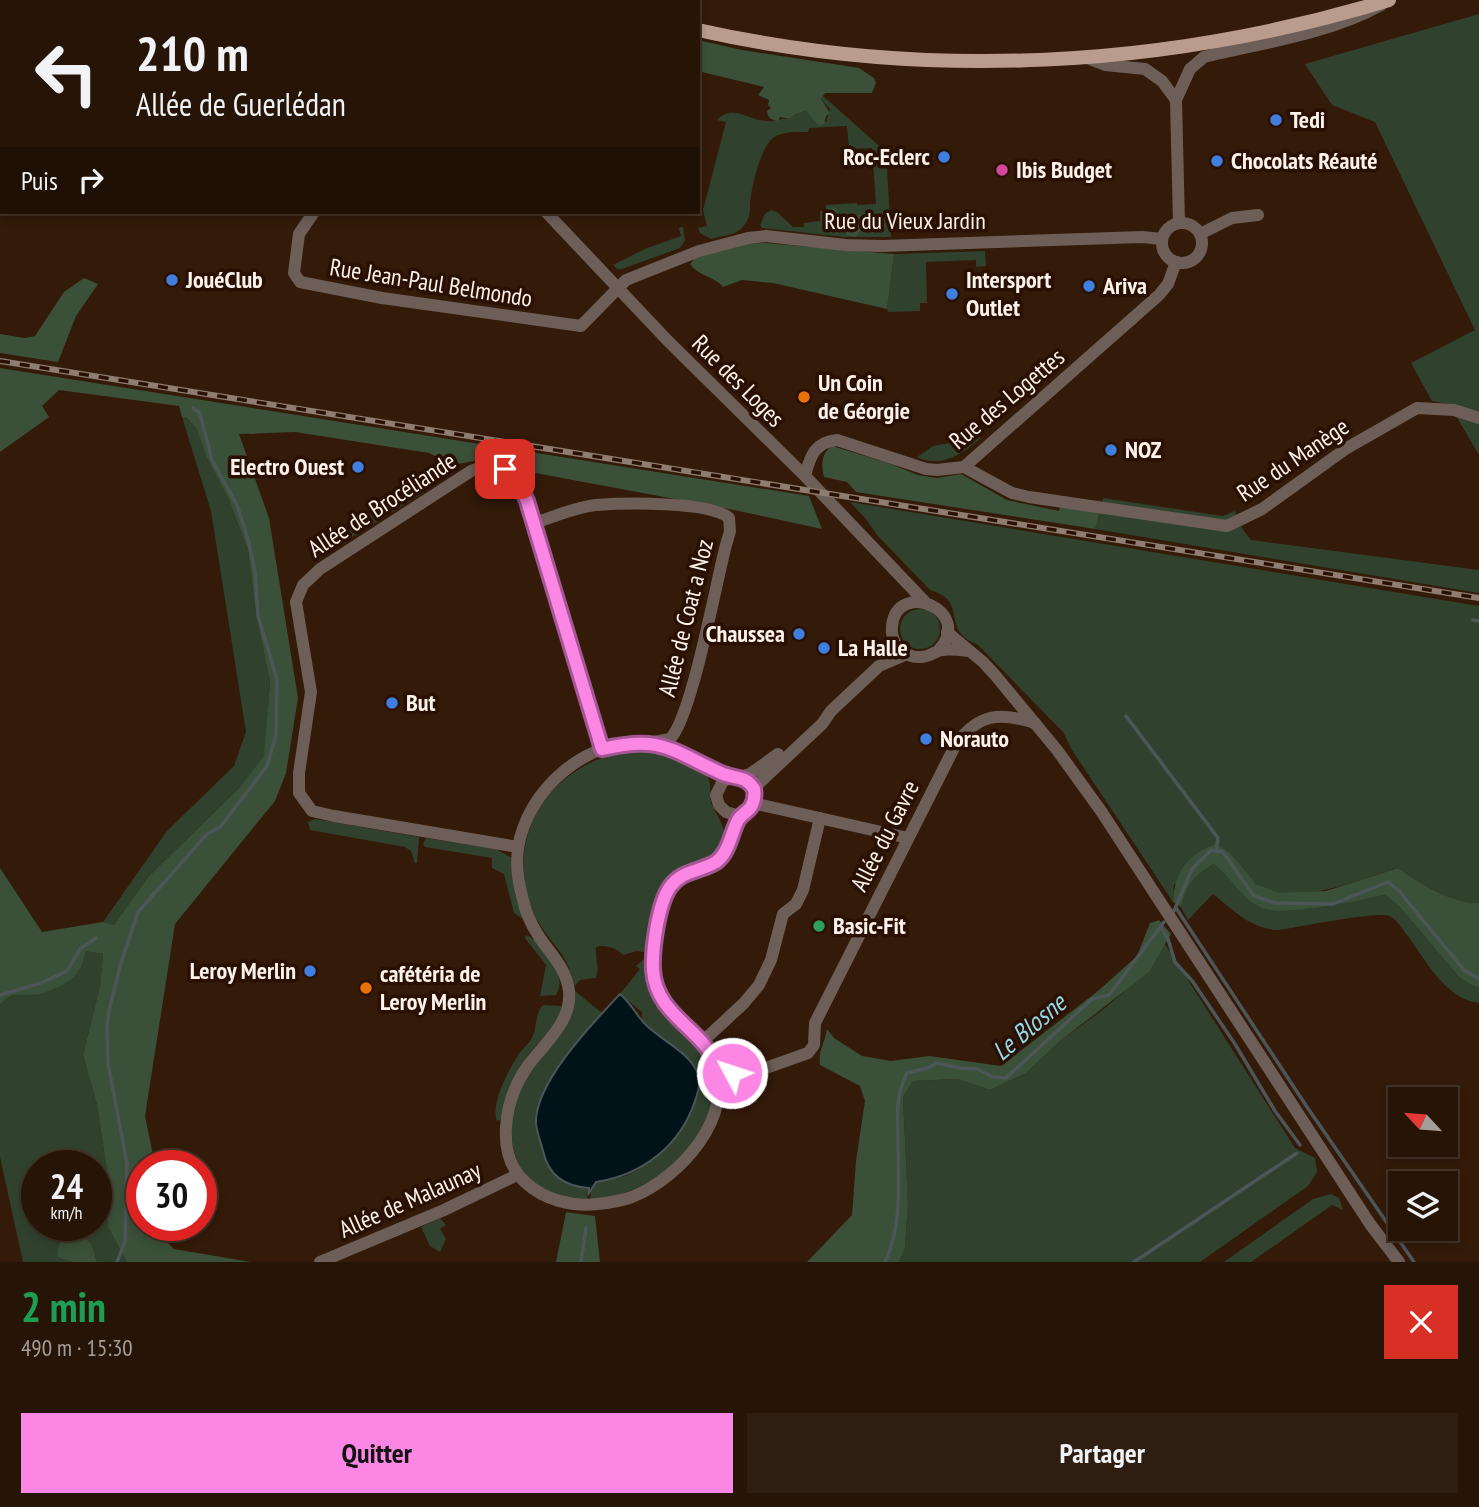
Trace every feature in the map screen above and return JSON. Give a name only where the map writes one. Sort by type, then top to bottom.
[{"type":"main road","points":[[700,30],[819,51],[904,59],[1016,61],[1087,58],[1192,46],[1252,35],[1310,23],[1390,0]]},
{"type":"street","points":[[1179,223],[1176,100],[1190,69],[1204,57],[1337,24],[1364,15],[1390,0]]},
{"type":"street","points":[[1087,58],[1105,65],[1145,69],[1162,81],[1176,100]]},
{"type":"street","name":"Rue Jean-Paul Belmondo","points":[[313,214],[299,234],[294,273],[300,282],[396,300],[581,326],[617,288]]},
{"type":"street","name":"Rue des Loges","points":[[548,214],[925,602]]},
{"type":"street","points":[[1200,234],[1232,218],[1258,215]]},
{"type":"street","points":[[1179,223],[1191,225],[1200,234],[1202,244],[1195,258],[1176,262],[1164,254],[1162,239],[1166,230],[1179,223]]},
{"type":"street","name":"Rue du Vieux Jardin","points":[[617,288],[626,279],[699,251],[766,236],[846,246],[1162,239]]},
{"type":"street","name":"Rue des Logettes","points":[[805,476],[810,456],[818,445],[837,440],[926,469],[964,467],[1159,295],[1168,284],[1176,262]]},
{"type":"street","name":"Rue du Manège","points":[[964,467],[1012,493],[1029,497],[1227,526],[1262,509],[1347,448],[1417,408],[1454,410],[1479,418]]},
{"type":"street","name":"Allée de Brocéliande","points":[[519,847],[312,811],[299,793],[299,773],[311,692],[296,602],[303,585],[320,569],[483,466],[496,466],[516,477],[534,523],[602,749]]},
{"type":"street","name":"Allée de Coat a Noz","points":[[534,523],[596,505],[678,503],[720,513],[729,518],[730,531],[690,693],[681,719],[670,738],[651,743]]},
{"type":"street","points":[[901,579],[902,608]]},
{"type":"street","points":[[879,666],[893,637],[893,621],[902,608],[913,602],[925,602],[936,607],[943,615],[947,632],[937,651]]},
{"type":"street","points":[[947,632],[984,662],[1035,723],[1101,811],[1370,1224],[1399,1262]]},
{"type":"street","points":[[893,637],[898,647],[907,654],[919,657],[937,651],[971,652]]},
{"type":"street","points":[[831,711],[821,716],[772,760],[750,775],[736,777],[719,785],[717,800],[726,813],[741,814],[748,810],[758,783],[764,776],[879,666],[907,654]]},
{"type":"street","name":"Allée du Gavre","points":[[719,1093],[752,1073],[808,1053],[814,1045],[815,1023],[956,744],[969,727],[991,717],[1001,716],[1035,723]]},
{"type":"street","name":"Allée de Coat a Noz","points":[[681,719],[684,744],[692,757]]},
{"type":"street","points":[[741,814],[719,859],[687,873],[672,885],[663,901],[657,932],[653,973],[658,993],[666,1007],[701,1043],[714,1061],[720,1079],[714,1113],[705,1131],[680,1166],[667,1177],[632,1197],[593,1205],[561,1202],[540,1193],[517,1175],[510,1163],[505,1135],[512,1098],[526,1068],[565,1016],[569,995],[561,965],[537,935],[528,917],[519,882],[519,847],[532,809],[553,780],[579,760],[602,749],[629,743],[651,743],[749,781],[754,798]]},
{"type":"street","points":[[754,798],[820,818],[908,838]]},
{"type":"street","points":[[701,1043],[737,1010],[759,985],[771,960],[783,914],[796,904],[803,890],[820,818]]},
{"type":"street","name":"Allée du Gavre","points":[[715,1067],[732,1073],[752,1073]]},
{"type":"street","name":"Allée de Malaunay","points":[[320,1262],[444,1210],[517,1175]]},
{"type":"green space","points":[[1479,14],[1479,455],[1449,404],[1432,401],[1411,363],[1475,330],[1375,122],[1332,105],[1305,64]]},
{"type":"green space","points":[[700,40],[742,50],[859,68],[874,78],[876,83],[872,93],[825,93],[821,99],[830,113],[824,124],[819,126],[806,111],[789,119],[771,119],[767,111],[771,108],[768,105],[769,100],[758,95],[764,87],[700,71]]},
{"type":"green space","points":[[823,96],[886,152],[891,237],[844,237],[762,228],[760,225],[765,214],[771,210],[793,227],[804,227],[804,223],[820,221],[820,211],[826,211],[826,205],[876,204],[872,148],[849,149],[847,126],[809,128],[808,132],[776,136],[761,156],[744,226],[735,233],[711,239],[700,233],[698,228],[707,226],[703,210],[726,122],[717,120],[723,115],[735,113],[772,121],[789,119],[794,114],[806,111],[826,122],[830,109],[821,99]]},
{"type":"green space","points":[[832,207],[840,217],[846,219],[870,210],[867,218],[880,218],[881,225],[871,233],[861,230],[856,237],[846,235],[847,228],[835,226],[830,220],[826,220],[828,209]]},
{"type":"green space","points":[[683,227],[685,240],[680,248],[622,269],[613,265],[645,249],[681,236],[679,228]]},
{"type":"green space","points":[[765,243],[894,254],[887,309],[773,283],[742,280],[723,287],[690,264],[695,258],[737,244]]},
{"type":"green space","points":[[985,251],[986,266],[976,267],[976,260],[926,262],[927,303],[920,303],[920,311],[888,312],[894,254]]},
{"type":"green space","points":[[84,278],[98,284],[76,316],[58,362],[0,353],[0,334],[25,338],[35,336],[64,292]]},
{"type":"green space","points":[[0,368],[809,496],[822,529],[479,460],[453,465],[429,453],[295,432],[239,434],[269,518],[298,698],[286,773],[275,801],[175,924],[145,1116],[152,1150],[126,1150],[126,1241],[166,1241],[174,1249],[251,1262],[127,1262],[112,1234],[112,1150],[104,1150],[97,1105],[83,1055],[100,986],[103,954],[86,951],[79,970],[66,983],[40,994],[13,995],[0,1005],[0,868],[42,932],[103,922],[114,925],[148,877],[240,787],[264,756],[270,682],[256,614],[248,550],[229,500],[206,456],[196,428],[186,417],[182,417],[179,406],[59,390],[42,406],[49,417],[0,452]]},
{"type":"green space","points":[[182,417],[186,417],[196,428],[206,456],[229,500],[248,550],[256,614],[270,682],[265,756],[240,787],[148,877],[114,925],[103,922],[167,831],[234,766],[246,732],[211,511]]},
{"type":"green space","points":[[982,437],[952,458],[935,461],[917,457],[933,446]]},
{"type":"green space","points":[[832,446],[918,475],[937,478],[961,474],[1007,500],[1059,511],[1060,507],[1100,511],[1095,529],[856,492],[847,482],[824,477],[823,460]]},
{"type":"green space","points":[[420,486],[424,492],[341,544],[340,534],[369,514],[384,515],[388,509]]},
{"type":"green space","points":[[1103,498],[1223,516],[1235,511],[1243,530],[1251,540],[1479,570],[1479,593],[1095,529]]},
{"type":"green space","points":[[850,502],[1479,606],[1479,903],[1447,896],[1398,868],[1325,890],[1286,894],[1269,891],[1251,880],[1230,853],[1174,885],[1173,902],[1072,750],[1063,732],[978,645],[964,637],[947,599],[930,590],[877,535]]},
{"type":"green space","points":[[920,609],[934,615],[940,629],[934,643],[920,649],[906,643],[900,629],[906,615]]},
{"type":"green space","points":[[642,749],[669,752],[690,762],[706,775],[712,804],[724,832],[723,843],[713,856],[679,870],[664,886],[653,915],[647,966],[653,990],[706,1052],[715,1080],[713,1100],[707,1120],[696,1138],[666,1170],[627,1192],[590,1200],[596,1182],[626,1176],[666,1149],[689,1117],[698,1094],[684,1056],[642,1021],[642,1012],[620,994],[640,969],[636,966],[644,959],[644,952],[623,955],[611,947],[596,947],[596,978],[580,980],[575,986],[566,961],[533,912],[525,881],[524,852],[531,826],[544,802],[562,782],[585,766],[612,755]]},
{"type":"green space","points":[[315,819],[419,837],[417,863],[411,851],[405,847],[310,830],[308,822]]},
{"type":"green space","points":[[426,838],[496,849],[512,858],[523,919],[514,913],[504,874],[492,868],[492,858],[425,847],[423,844]]},
{"type":"green space","points":[[1216,844],[1230,853],[1256,884],[1279,893],[1326,891],[1398,868],[1447,896],[1479,903],[1479,987],[1459,977],[1399,906],[1385,895],[1322,907],[1272,910],[1262,908],[1248,899],[1214,864],[1192,881],[1181,907],[1173,902],[1176,881],[1184,866],[1197,853]]},
{"type":"green space","points":[[1214,864],[1228,875],[1244,895],[1320,907],[1385,895],[1399,906],[1459,977],[1479,987],[1479,1003],[1467,1000],[1446,986],[1399,924],[1389,916],[1369,916],[1278,930],[1268,929],[1243,918],[1213,894],[1188,920],[1181,907],[1186,892],[1196,877]]},
{"type":"green space","points":[[1159,920],[1171,934],[1149,972],[1059,1042],[1026,1073],[990,1090],[957,1079],[913,1081],[903,1097],[908,1204],[905,1248],[899,1262],[807,1262],[852,1215],[856,1161],[865,1101],[860,1086],[820,1065],[827,1029],[834,1038],[862,1056],[891,1061],[929,1056],[1001,1066],[1098,991],[1137,956],[1150,923]]},
{"type":"green space","points":[[526,935],[540,945],[557,970],[559,987],[556,995],[540,996],[546,965],[525,938]]},
{"type":"green space","points":[[1165,944],[1295,1148],[1315,1158],[1317,1172],[1308,1186],[1200,1262],[899,1262],[905,1248],[908,1204],[903,1097],[913,1081],[957,1079],[990,1090],[1026,1073],[1059,1042],[1126,990]]},
{"type":"green space","points":[[86,951],[103,954],[100,986],[83,1055],[97,1105],[104,1150],[21,1150],[21,1241],[62,1241],[57,1257],[72,1262],[23,1262],[0,1157],[0,1005],[4,999],[21,993],[39,994],[79,971]]},
{"type":"green space","points":[[575,991],[602,1013],[588,1031],[536,1126],[565,1183],[589,1188],[587,1200],[555,1195],[531,1180],[521,1167],[512,1136],[512,1120],[521,1087],[537,1060],[564,1029],[573,1007]]},
{"type":"green space","points":[[543,1005],[562,1006],[556,1022],[524,1061],[502,1119],[497,1121],[498,1096],[515,1060],[533,1036],[537,1016]]},
{"type":"green space","points":[[1331,1194],[1339,1198],[1343,1210],[1332,1205],[1251,1262],[1224,1262],[1313,1199]]},
{"type":"green space","points":[[566,1212],[595,1216],[600,1262],[556,1262]]},
{"type":"green space","points":[[440,1218],[446,1225],[440,1229],[446,1239],[440,1252],[430,1246],[421,1227]]},
{"type":"green space","points":[[112,1234],[127,1262],[97,1262],[89,1241],[112,1241]]},
{"type":"green space","points":[[89,1241],[97,1262],[72,1262],[57,1257],[60,1242]]},
{"type":"shaded area","points":[[620,994],[647,1026],[689,1060],[698,1074],[699,1088],[688,1117],[669,1145],[657,1156],[629,1173],[596,1182],[589,1193],[589,1188],[565,1182],[549,1167],[536,1124],[538,1108],[544,1090],[567,1055]]},
{"type":"waterway","points":[[117,1262],[125,1242],[127,1164],[108,1063],[107,1027],[121,963],[138,912],[207,834],[220,827],[267,766],[276,735],[277,679],[258,616],[255,571],[248,539],[237,505],[212,460],[200,413],[193,408]]},
{"type":"waterway","points":[[1473,620],[1479,621]]},
{"type":"waterway","points":[[1126,716],[1218,838],[1216,851]]},
{"type":"waterway","name":"Le Blosne","points":[[1174,911],[1192,869],[1211,850],[1223,852],[1254,896],[1275,903],[1333,904],[1388,882],[1399,891],[1464,970],[1479,979]]},
{"type":"waterway","points":[[1176,908],[1307,1107],[1414,1262]]},
{"type":"waterway","name":"Le Blosne","points":[[885,1262],[891,1248],[897,1217],[898,1104],[907,1073],[928,1068],[936,1063],[977,1069],[993,1077],[1006,1078],[1092,999],[1109,995],[1164,922]]},
{"type":"waterway","points":[[1161,927],[1175,962],[1193,982],[1235,1044],[1275,1111],[1300,1145]]},
{"type":"waterway","points":[[0,995],[41,983],[67,971],[80,949],[96,938]]},
{"type":"waterway","points":[[1134,1262],[1297,1153]]},
{"type":"waterway","points":[[581,1262],[586,1228]]},
{"type":"railway","points":[[0,361],[1479,598]]},
{"type":"place","name":"Tedi","points":[[1276,120]]},
{"type":"place","name":"Roc-Eclerc","points":[[944,157]]},
{"type":"place","name":"Chocolats Réauté","points":[[1217,161]]},
{"type":"place","name":"Ibis Budget","points":[[1002,170]]},
{"type":"place","name":"JouéClub","points":[[172,280]]},
{"type":"place","name":"Ariva","points":[[1089,286]]},
{"type":"place","name":"Intersport Outlet","points":[[952,294]]},
{"type":"place","name":"Un Coin de Géorgie","points":[[804,397]]},
{"type":"place","name":"NOZ","points":[[1111,450]]},
{"type":"place","name":"Electro Ouest","points":[[358,467]]},
{"type":"place","name":"Chaussea","points":[[799,634]]},
{"type":"place","name":"La Halle","points":[[824,648]]},
{"type":"place","name":"But","points":[[392,703]]},
{"type":"place","name":"Norauto","points":[[926,739]]},
{"type":"place","name":"Basic-Fit","points":[[819,926]]},
{"type":"place","name":"Leroy Merlin","points":[[310,971]]},
{"type":"place","name":"cafétéria de Leroy Merlin","points":[[366,988]]},
{"type":"route","points":[[505,469],[516,477],[527,501],[602,749],[638,742],[664,746],[692,757],[722,774],[745,779],[754,789],[755,799],[748,810],[741,814],[723,854],[716,862],[678,878],[667,891],[654,955],[653,973],[658,993],[666,1007],[701,1043],[714,1061],[715,1067],[732,1073]]}]
